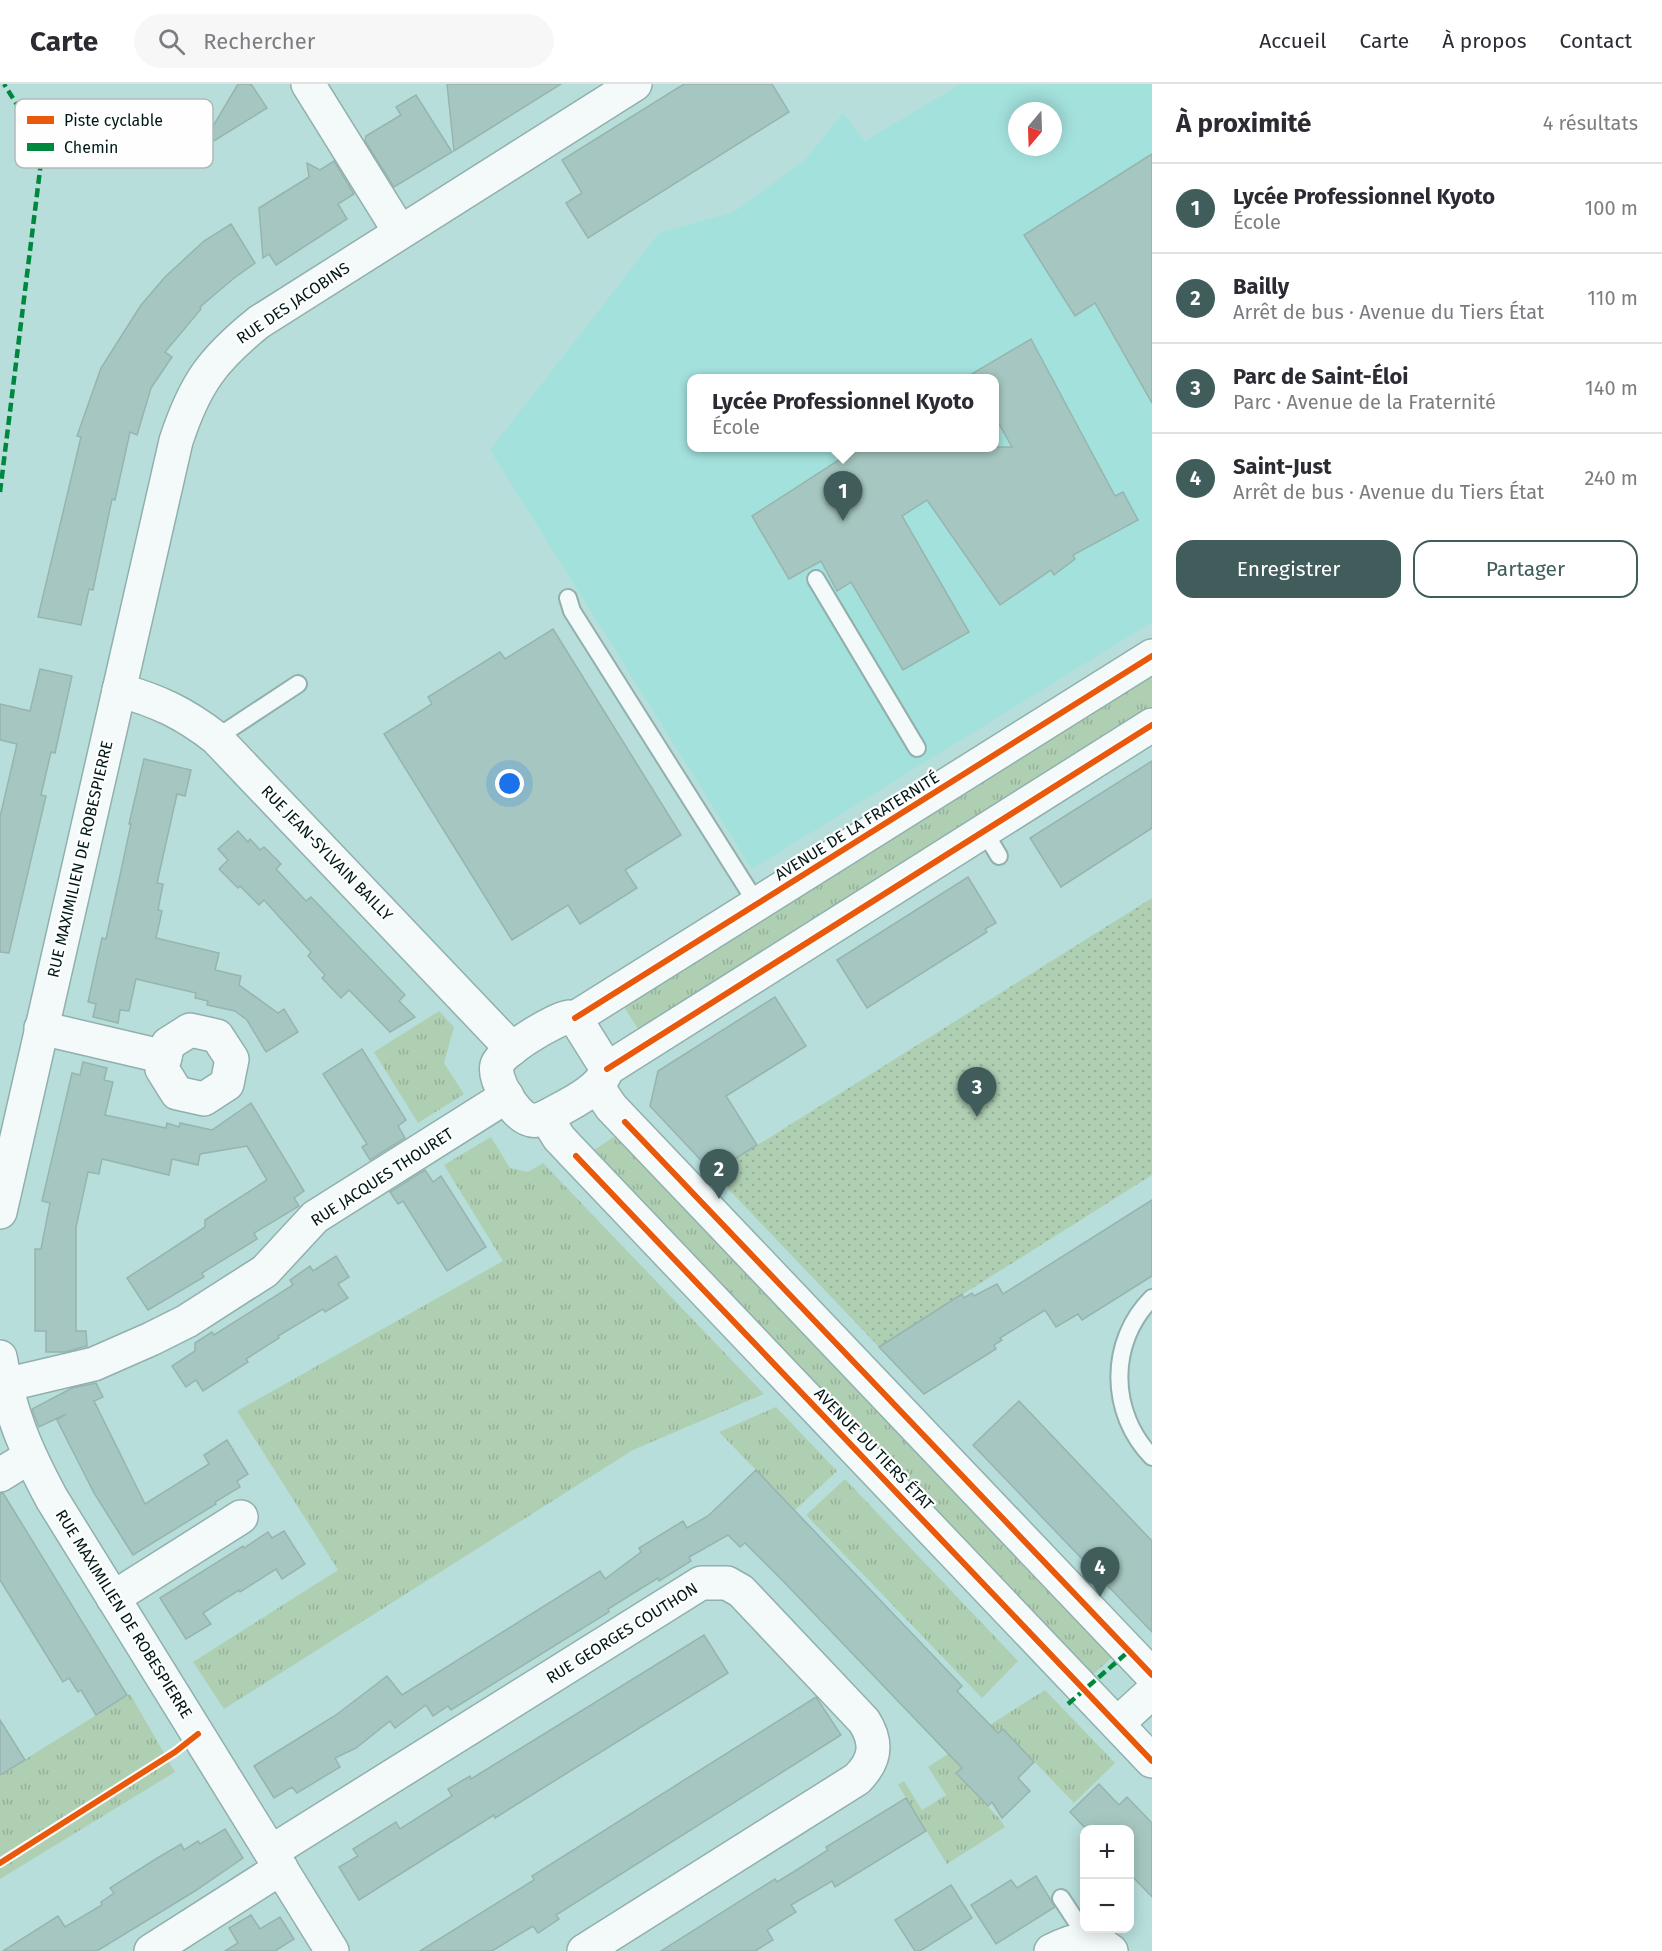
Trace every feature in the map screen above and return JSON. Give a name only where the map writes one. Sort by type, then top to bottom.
[{"type":"street","points":[[308,84],[400,232]]},
{"type":"street","name":"RUE DES JACOBINS","points":[[119,690],[176,441],[196,390],[211,367],[230,345],[259,321],[635,84]]},
{"type":"street","name":"AVENUE DE LA FRATERNITÉ","points":[[575,1018],[1152,656]]},
{"type":"street","name":"RUE JEAN-SYLVAIN BAILLY","points":[[119,690],[166,705],[192,719],[216,738],[512,1049]]},
{"type":"street","name":"RUE MAXIMILIEN DE ROBESPIERRE","points":[[0,1212],[119,690]]},
{"type":"street","points":[[1152,725],[992,844],[602,1077],[546,1117],[538,1120],[522,1117],[498,1081],[496,1066],[499,1059],[512,1049],[556,1021],[562,1018],[575,1018],[602,1077],[611,1107],[1152,1674]]},
{"type":"street","points":[[41,1028],[165,1057]]},
{"type":"street","name":"RUE JACQUES THOURET","points":[[3,1371],[94,1364],[151,1340],[187,1321],[265,1271],[315,1217],[507,1096]]},
{"type":"street","name":"AVENUE DU TIERS ÉTAT","points":[[546,1117],[559,1138],[1152,1761]]},
{"type":"street","name":"RUE MAXIMILIEN DE ROBESPIERRE","points":[[3,1371],[15,1422],[29,1457],[52,1499],[332,1951]]},
{"type":"street","points":[[0,1475],[29,1457]]},
{"type":"street","points":[[113,1598],[241,1517]]},
{"type":"street","name":"RUE GEORGES COUTHON","points":[[151,1951],[276,1860],[701,1583],[727,1583],[741,1591],[864,1721],[872,1733],[871,1760],[866,1771],[857,1779],[584,1951]]},
{"type":"street","points":[[1117,1724],[1152,1692]]},
{"type":"street","points":[[1051,1951],[1074,1941],[1100,1945]]},
{"type":"lane","points":[[816,579],[917,747]]},
{"type":"lane","points":[[568,598],[572,611],[757,904]]},
{"type":"lane","points":[[216,738],[298,684]]},
{"type":"lane","points":[[1152,1298],[1140,1311],[1126,1338],[1120,1358],[1119,1377],[1126,1418],[1138,1441],[1152,1457]]},
{"type":"lane","points":[[1061,1898],[1100,1945]]},
{"type":"shaded area","points":[[961,84],[1152,84],[1152,622],[752,869],[490,450],[659,233],[734,212],[805,160],[843,113],[865,141]]},
{"type":"green space","points":[[1152,668],[1152,715],[642,1035],[621,1002]]},
{"type":"green space","points":[[1152,898],[1152,1175],[879,1347],[713,1173]]},
{"type":"green space","points":[[439,1011],[454,1027],[444,1063],[464,1094],[418,1123],[374,1052]]},
{"type":"green space","points":[[621,1132],[1118,1652],[1088,1679],[588,1154]]},
{"type":"green space","points":[[491,1137],[510,1168],[528,1172],[543,1163],[764,1394],[633,1450],[224,1709],[193,1662],[338,1570],[237,1411],[503,1261],[444,1165]]},
{"type":"green space","points":[[776,1407],[837,1471],[795,1510],[719,1432]]},
{"type":"green space","points":[[845,1479],[1018,1661],[982,1698],[806,1515]]},
{"type":"green space","points":[[1045,1690],[1115,1763],[1074,1803],[1003,1729],[985,1746],[975,1734]]},
{"type":"green space","points":[[130,1694],[175,1772],[0,1879],[0,1775]]},
{"type":"green space","points":[[962,1745],[974,1757],[956,1774],[1005,1827],[947,1864],[898,1785],[904,1781],[922,1810],[946,1795],[928,1767]]},
{"type":"building","points":[[238,84],[251,84],[267,108],[213,141],[213,126]]},
{"type":"building","points":[[447,84],[561,84],[454,151]]},
{"type":"building","points":[[684,84],[772,84],[789,112],[588,238],[566,203],[582,193],[562,160]]},
{"type":"building","points":[[416,95],[452,152],[394,187],[365,141],[366,136],[401,115],[396,107]]},
{"type":"building","points":[[1152,154],[1152,403],[1095,303],[1075,316],[1024,235]]},
{"type":"building","points":[[334,161],[354,194],[338,204],[347,219],[276,265],[269,254],[263,258],[259,208],[309,177],[307,163],[320,170]]},
{"type":"building","points":[[231,224],[255,263],[200,307],[201,309],[165,352],[172,357],[151,388],[137,435],[130,432],[115,500],[112,499],[93,590],[89,589],[81,625],[38,617],[81,437],[77,436],[101,368],[141,305],[165,277],[204,241]]},
{"type":"building","points":[[1031,339],[1115,496],[1123,492],[1138,520],[1073,555],[1075,559],[1054,575],[1051,570],[1000,605],[927,500],[902,516],[969,632],[903,670],[851,582],[837,591],[821,561],[789,579],[752,516],[851,452],[999,452],[999,447],[1012,447],[999,424],[999,374],[972,374]]},
{"type":"building","points":[[553,629],[681,835],[625,870],[637,888],[580,924],[568,905],[512,940],[384,734],[432,704],[428,697],[500,652],[505,659]]},
{"type":"building","points":[[40,669],[72,676],[55,753],[51,752],[41,795],[46,796],[9,953],[0,952],[0,817],[17,744],[0,740],[0,704],[30,711]]},
{"type":"building","points":[[144,759],[191,770],[185,796],[177,794],[157,883],[163,884],[158,910],[162,911],[156,938],[219,953],[215,970],[241,976],[239,985],[278,1013],[284,1009],[298,1032],[266,1052],[247,1020],[235,1011],[207,1005],[208,1001],[195,998],[196,993],[136,979],[129,1011],[120,1010],[118,1023],[93,1017],[96,1004],[88,1002],[102,938],[106,939]]},
{"type":"building","points":[[1152,761],[1152,828],[1061,887],[1030,838]]},
{"type":"building","points":[[238,831],[260,850],[264,847],[281,864],[276,869],[306,901],[311,897],[405,995],[399,1001],[415,1017],[390,1032],[349,990],[341,998],[322,978],[325,975],[308,956],[311,952],[264,900],[259,905],[219,869],[228,860],[218,849]]},
{"type":"building","points":[[968,877],[996,923],[985,929],[987,932],[867,1008],[837,960]]},
{"type":"building","points":[[775,997],[806,1046],[726,1096],[757,1145],[713,1173],[650,1106],[658,1071]]},
{"type":"building","points":[[362,1049],[406,1120],[398,1126],[405,1138],[370,1160],[362,1147],[367,1144],[323,1074]]},
{"type":"building","points":[[83,1062],[107,1068],[104,1080],[113,1082],[105,1115],[166,1128],[167,1123],[179,1127],[180,1123],[212,1130],[251,1103],[304,1191],[294,1198],[299,1206],[254,1233],[257,1239],[202,1273],[204,1277],[148,1310],[127,1278],[205,1227],[205,1220],[267,1180],[247,1146],[200,1154],[198,1165],[172,1159],[169,1175],[102,1159],[99,1174],[88,1172],[76,1227],[76,1331],[86,1331],[87,1346],[65,1352],[46,1352],[46,1331],[35,1331],[35,1249],[41,1249],[50,1203],[42,1201],[72,1073],[80,1075]]},
{"type":"building","points":[[425,1170],[433,1182],[441,1176],[486,1247],[447,1271],[403,1201],[398,1204],[390,1192]]},
{"type":"building","points":[[1152,1200],[1152,1276],[1082,1320],[1078,1314],[1056,1327],[1045,1310],[1000,1338],[1002,1340],[994,1345],[996,1349],[924,1394],[879,1347],[962,1294],[964,1298],[972,1293],[974,1296],[997,1284],[1003,1294]]},
{"type":"building","points":[[336,1256],[349,1277],[338,1284],[348,1298],[325,1312],[323,1309],[278,1336],[279,1338],[246,1359],[248,1362],[203,1391],[196,1380],[186,1387],[172,1366],[195,1351],[195,1343],[212,1332],[214,1335],[293,1285],[290,1280],[310,1266],[313,1271]]},
{"type":"building","points":[[96,1383],[103,1397],[94,1401],[145,1504],[209,1464],[204,1455],[227,1440],[248,1474],[237,1481],[240,1487],[133,1555],[94,1493],[57,1420],[66,1414],[39,1427],[32,1409],[72,1388]]},
{"type":"building","points":[[1019,1401],[1152,1541],[1152,1632],[973,1445]]},
{"type":"building","points":[[756,1470],[962,1686],[957,1691],[998,1733],[1003,1729],[1034,1762],[1018,1778],[1030,1791],[1002,1818],[992,1802],[988,1806],[956,1773],[962,1768],[783,1581],[745,1543],[740,1547],[728,1535],[689,1557],[691,1561],[659,1581],[658,1578],[632,1594],[608,1609],[609,1612],[451,1710],[448,1706],[433,1716],[426,1705],[395,1728],[390,1721],[356,1748],[335,1758],[340,1767],[297,1793],[292,1787],[274,1798],[254,1766],[336,1715],[387,1676],[402,1695],[600,1571],[605,1579],[641,1552],[639,1548],[683,1521],[687,1528],[708,1516]]},
{"type":"building","points":[[3,1493],[127,1695],[96,1715],[81,1690],[78,1692],[69,1678],[63,1682],[0,1580],[0,1494]]},
{"type":"building","points":[[284,1531],[305,1564],[282,1579],[276,1569],[240,1592],[239,1590],[203,1613],[211,1624],[186,1639],[160,1598],[268,1532],[272,1538]]},
{"type":"building","points":[[704,1635],[728,1673],[359,1900],[339,1867],[358,1856],[353,1849],[396,1822],[400,1829],[452,1796],[448,1789],[470,1776],[471,1779]]},
{"type":"building","points":[[816,1697],[841,1735],[556,1915],[559,1919],[538,1933],[533,1926],[492,1951],[420,1951],[534,1880],[532,1876]]},
{"type":"building","points":[[0,1720],[25,1760],[0,1775]]},
{"type":"building","points":[[1099,1784],[1119,1805],[1127,1797],[1152,1823],[1152,1897],[1134,1878],[1134,1825],[1082,1825],[1070,1812]]},
{"type":"building","points":[[906,1798],[926,1831],[835,1887],[832,1881],[791,1905],[796,1912],[767,1930],[773,1940],[755,1951],[661,1951],[775,1879],[777,1882],[795,1871],[828,1850],[826,1847]]},
{"type":"building","points":[[225,1829],[243,1858],[195,1891],[97,1951],[3,1951],[58,1916],[65,1927],[102,1905],[101,1902],[114,1893],[110,1888],[159,1857],[181,1844],[184,1850],[198,1841],[200,1844]]},
{"type":"building","points":[[1036,1876],[1055,1907],[996,1944],[971,1905],[1011,1880],[1017,1888]]},
{"type":"building","points":[[951,1885],[972,1918],[920,1951],[915,1951],[895,1920]]},
{"type":"building","points":[[251,1915],[260,1929],[280,1917],[294,1939],[275,1951],[225,1951],[238,1943],[229,1928]]},
{"type":"marked path","points":[[4,84],[15,101]]},
{"type":"marked path","points":[[0,492],[40,168]]},
{"type":"marked path","points":[[1068,1704],[1129,1651]]},
{"type":"cycle path","points":[[575,1018],[1152,656]]},
{"type":"cycle path","points":[[607,1069],[1152,725]]},
{"type":"cycle path","points":[[625,1122],[1152,1675]]},
{"type":"cycle path","points":[[576,1156],[1152,1761]]},
{"type":"cycle path","points":[[0,1863],[175,1752],[198,1734]]},
{"type":"place","name":"Lycée Professionnel Kyoto","points":[[843,521]]},
{"type":"place","name":"Parc de Saint-Éloi","points":[[977,1117]]},
{"type":"place","name":"Bailly","points":[[719,1199]]},
{"type":"place","name":"Saint-Just","points":[[1100,1597]]}]
